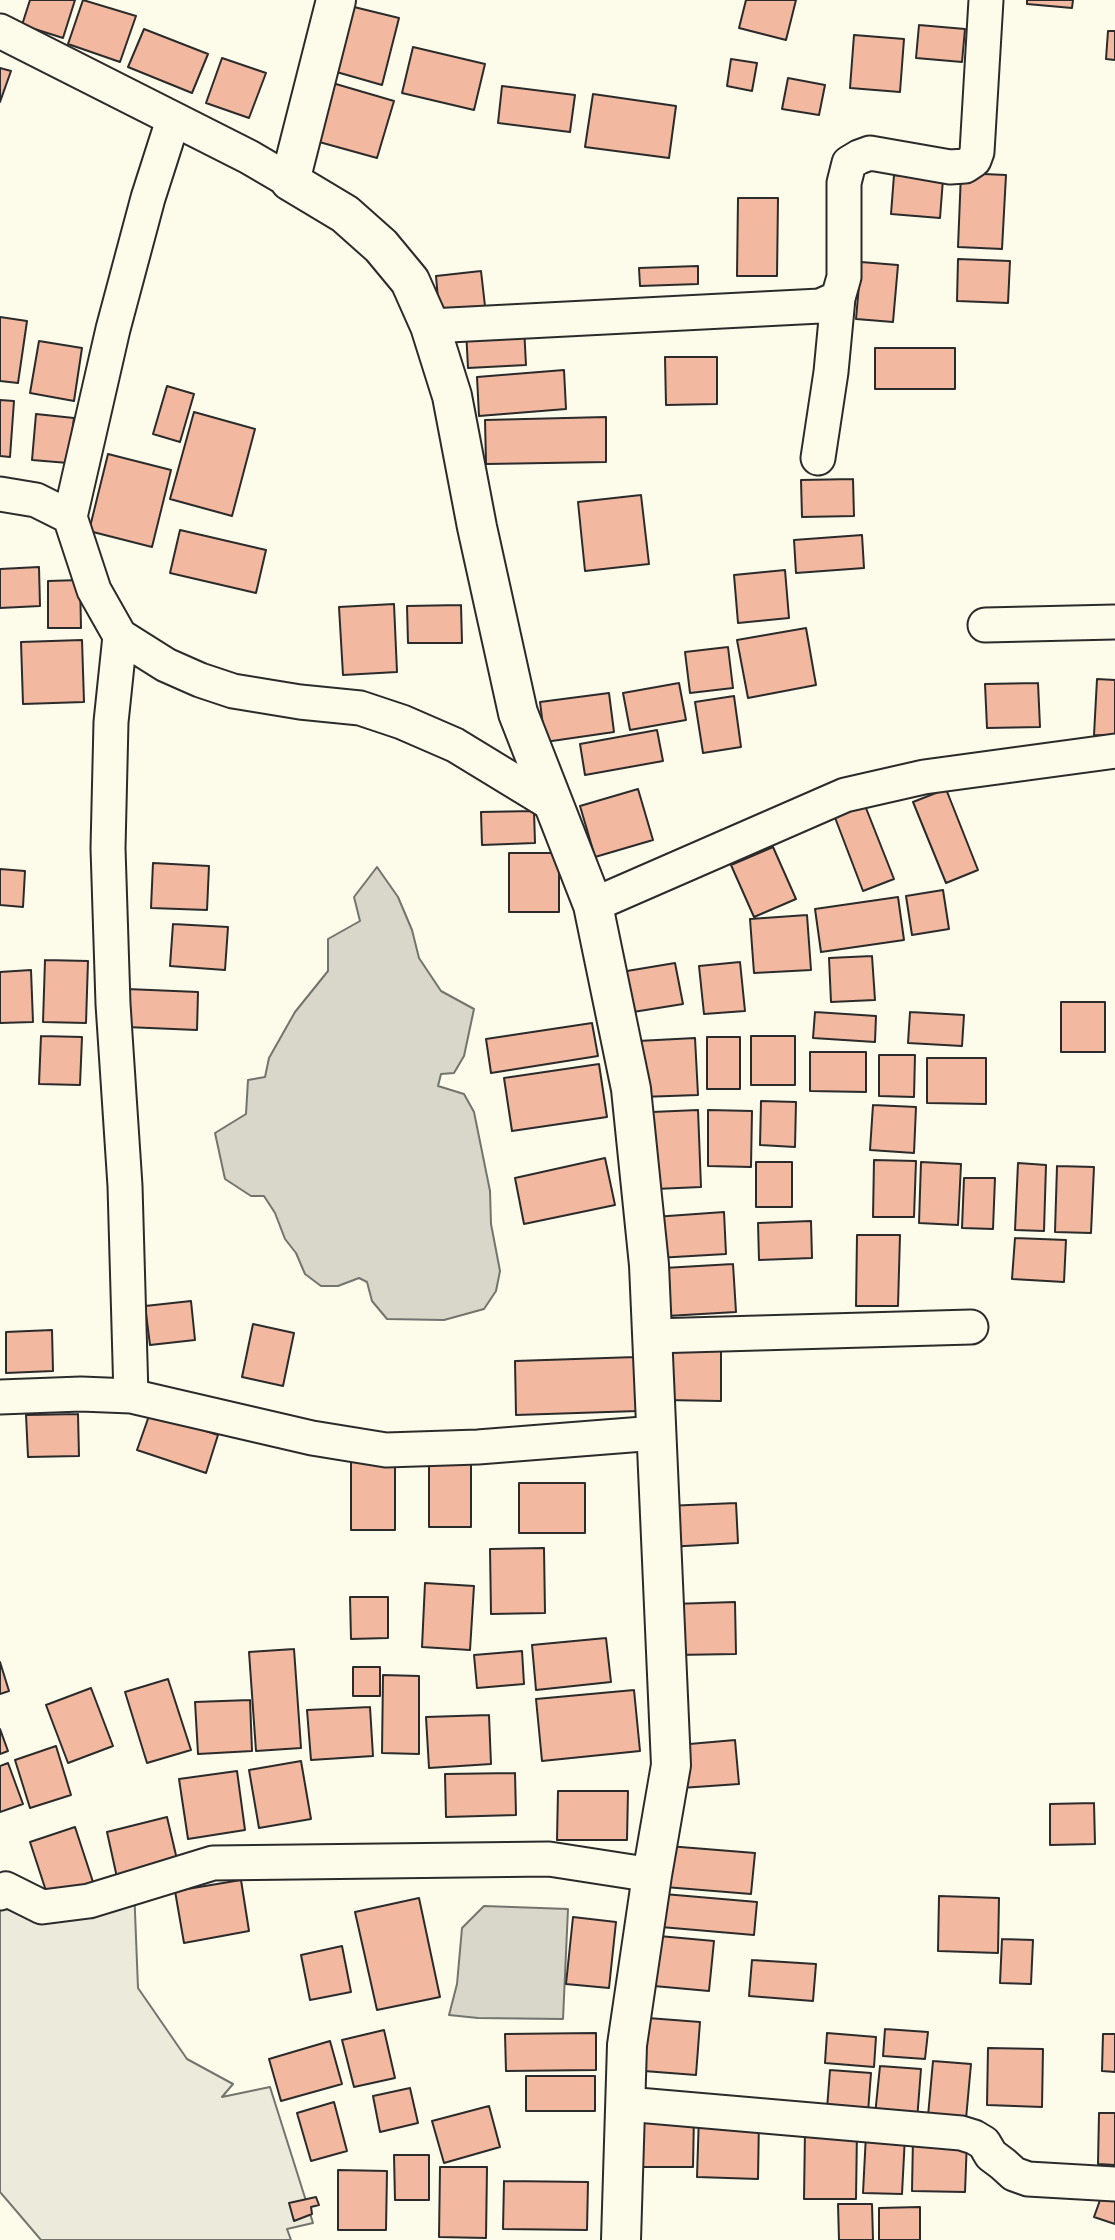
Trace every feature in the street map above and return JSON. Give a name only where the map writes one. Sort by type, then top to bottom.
[{"type":"street","points":[[290,181],[336,0]]},
{"type":"street","points":[[818,458],[831,372],[838,298],[844,277],[844,183],[849,163],[870,153],[950,167],[965,166],[974,160],[977,152],[986,0]]},
{"type":"street","points":[[0,31],[249,157],[345,214],[382,246],[410,281],[430,326],[452,396],[477,527],[518,713],[593,905],[631,1089],[649,1265],[671,1765],[628,2045],[621,2240]]},
{"type":"street","points":[[173,120],[148,198],[113,329],[70,517],[94,590],[120,636],[166,665],[233,691],[359,708],[402,722],[455,745],[555,806]]},
{"type":"street","points":[[430,326],[820,306],[838,298]]},
{"type":"street","points":[[0,494],[36,500],[70,517]]},
{"type":"street","points":[[985,625],[1115,622]]},
{"type":"street","points":[[120,636],[111,722],[108,848],[113,1004],[125,1186],[131,1396]]},
{"type":"street","points":[[593,905],[845,795],[924,777],[1115,751]]},
{"type":"street","points":[[652,1336],[971,1327]]},
{"type":"street","points":[[0,1397],[70,1394],[131,1396],[312,1438],[386,1450],[478,1447],[656,1433]]},
{"type":"street","points":[[0,1892],[6,1889],[42,1907],[89,1900],[213,1863],[549,1859],[652,1875]]},
{"type":"street","points":[[626,2104],[961,2133],[984,2143],[991,2155],[1014,2174],[1028,2179],[1115,2184]]},
{"type":"shaded area","points":[[377,867],[398,897],[412,930],[419,958],[441,991],[474,1009],[464,1056],[454,1073],[441,1074],[438,1086],[464,1094],[474,1112],[490,1191],[491,1224],[500,1271],[496,1291],[484,1309],[444,1320],[387,1319],[372,1301],[367,1282],[359,1278],[338,1286],[321,1286],[305,1274],[264,1196],[251,1196],[225,1179],[215,1133],[246,1114],[248,1080],[265,1077],[269,1058],[295,1012],[328,971],[328,939],[360,921],[354,897]]},
{"type":"shaded area","points":[[134,1887],[138,1988],[187,2059],[233,2084],[222,2097],[270,2087],[313,2223],[287,2229],[291,2240],[41,2240],[0,2192],[0,1893],[42,1907]]},
{"type":"shaded area","points":[[484,1906],[568,1909],[563,2019],[449,2015],[457,1984],[462,1928]]},
{"type":"building","points":[[30,0],[75,0],[63,38],[22,25]]},
{"type":"building","points":[[83,0],[136,16],[120,62],[68,44]]},
{"type":"building","points":[[746,0],[796,0],[786,40],[739,28]]},
{"type":"building","points":[[1027,0],[1073,0],[1072,8],[1027,4]]},
{"type":"building","points":[[350,6],[399,18],[382,85],[333,71]]},
{"type":"building","points":[[919,25],[965,29],[962,62],[916,58]]},
{"type":"building","points":[[144,29],[208,54],[192,93],[128,67]]},
{"type":"building","points":[[1108,31],[1115,31],[1115,60],[1106,59]]},
{"type":"building","points":[[854,35],[904,39],[900,92],[850,88]]},
{"type":"building","points":[[413,47],[485,64],[474,110],[402,93]]},
{"type":"building","points":[[222,58],[266,73],[249,118],[206,103]]},
{"type":"building","points":[[731,59],[757,63],[752,91],[727,86]]},
{"type":"building","points":[[0,68],[11,71],[0,102]]},
{"type":"building","points":[[788,78],[825,85],[819,115],[782,109]]},
{"type":"building","points":[[329,82],[394,101],[377,158],[312,140]]},
{"type":"building","points":[[502,86],[575,95],[570,132],[498,123]]},
{"type":"building","points":[[593,94],[676,106],[669,158],[585,147]]},
{"type":"building","points":[[961,173],[1006,175],[1002,249],[958,247]]},
{"type":"building","points":[[894,175],[943,179],[940,218],[891,214]]},
{"type":"building","points":[[738,198],[778,198],[777,276],[737,276]]},
{"type":"building","points":[[958,259],[1010,261],[1008,303],[957,301]]},
{"type":"building","points":[[861,262],[898,265],[893,322],[856,319]]},
{"type":"building","points":[[698,266],[698,284],[640,286],[639,268]]},
{"type":"building","points":[[481,271],[485,306],[439,311],[436,276]]},
{"type":"building","points":[[0,317],[27,321],[18,383],[0,381]]},
{"type":"building","points":[[524,327],[526,365],[468,368],[466,330]]},
{"type":"building","points":[[39,341],[82,348],[74,401],[30,393]]},
{"type":"building","points":[[875,348],[955,348],[955,389],[875,389]]},
{"type":"building","points":[[665,357],[717,357],[717,404],[666,405]]},
{"type":"building","points":[[564,370],[566,409],[479,416],[477,377]]},
{"type":"building","points":[[167,386],[194,394],[180,442],[153,434]]},
{"type":"building","points":[[0,400],[14,401],[10,457],[0,456]]},
{"type":"building","points":[[194,412],[255,429],[232,516],[170,499]]},
{"type":"building","points":[[36,414],[74,418],[68,463],[32,460]]},
{"type":"building","points":[[606,417],[606,462],[486,464],[485,420]]},
{"type":"building","points":[[108,454],[171,470],[152,547],[89,531]]},
{"type":"building","points":[[853,479],[854,516],[802,517],[801,480]]},
{"type":"building","points":[[641,495],[649,564],[585,571],[578,502]]},
{"type":"building","points":[[180,530],[266,550],[256,593],[170,573]]},
{"type":"building","points":[[862,535],[864,568],[796,573],[794,540]]},
{"type":"building","points":[[39,567],[40,606],[0,608],[0,569]]},
{"type":"building","points":[[785,570],[789,618],[738,623],[734,575]]},
{"type":"building","points":[[80,580],[81,628],[48,628],[48,581]]},
{"type":"building","points":[[394,604],[397,672],[343,675],[339,607]]},
{"type":"building","points":[[461,605],[462,643],[408,643],[407,606]]},
{"type":"building","points":[[806,628],[816,685],[748,698],[737,640]]},
{"type":"building","points":[[82,640],[84,702],[23,704],[21,642]]},
{"type":"building","points":[[728,647],[733,688],[690,693],[685,652]]},
{"type":"building","points":[[1097,679],[1115,680],[1115,736],[1094,735]]},
{"type":"building","points":[[679,683],[686,720],[630,730],[623,693]]},
{"type":"building","points":[[1038,683],[1040,727],[987,728],[985,684]]},
{"type":"building","points":[[609,693],[614,732],[545,742],[540,702]]},
{"type":"building","points":[[734,696],[741,747],[703,753],[695,702]]},
{"type":"building","points":[[657,730],[663,761],[585,775],[580,744]]},
{"type":"building","points":[[638,789],[653,840],[595,857],[580,806]]},
{"type":"building","points":[[946,789],[978,870],[946,883],[913,802]]},
{"type":"building","points":[[864,803],[894,879],[863,891],[834,815]]},
{"type":"building","points":[[534,811],[535,843],[482,845],[481,812]]},
{"type":"building","points":[[773,847],[796,899],[754,917],[731,865]]},
{"type":"building","points":[[509,853],[559,853],[559,912],[509,912]]},
{"type":"building","points":[[153,863],[209,866],[207,910],[151,908]]},
{"type":"building","points":[[0,869],[25,871],[23,907],[0,905]]},
{"type":"building","points":[[943,890],[949,929],[912,935],[906,896]]},
{"type":"building","points":[[898,897],[904,940],[821,952],[815,909]]},
{"type":"building","points":[[807,915],[811,970],[754,973],[750,919]]},
{"type":"building","points":[[173,924],[228,927],[225,970],[170,966]]},
{"type":"building","points":[[872,956],[875,1000],[831,1002],[829,958]]},
{"type":"building","points":[[45,960],[88,961],[86,1023],[43,1022]]},
{"type":"building","points":[[740,962],[745,1011],[704,1014],[699,966]]},
{"type":"building","points":[[675,963],[683,1004],[627,1013],[621,972]]},
{"type":"building","points":[[31,970],[33,1022],[0,1023],[0,972]]},
{"type":"building","points":[[127,989],[198,992],[197,1030],[126,1027]]},
{"type":"building","points":[[1061,1002],[1105,1002],[1105,1052],[1061,1052]]},
{"type":"building","points":[[815,1012],[876,1016],[875,1042],[813,1038]]},
{"type":"building","points":[[910,1012],[964,1015],[962,1046],[908,1043]]},
{"type":"building","points":[[592,1023],[598,1056],[491,1073],[486,1039]]},
{"type":"building","points":[[41,1036],[82,1037],[80,1085],[39,1084]]},
{"type":"building","points":[[751,1036],[795,1036],[795,1085],[751,1085]]},
{"type":"building","points":[[707,1037],[740,1037],[740,1089],[707,1089]]},
{"type":"building","points":[[695,1038],[698,1095],[641,1097],[638,1041]]},
{"type":"building","points":[[810,1052],[866,1052],[866,1092],[810,1091]]},
{"type":"building","points":[[879,1055],[915,1055],[914,1097],[879,1096]]},
{"type":"building","points":[[927,1058],[986,1058],[986,1104],[927,1103]]},
{"type":"building","points":[[599,1064],[607,1117],[512,1131],[504,1078]]},
{"type":"building","points":[[761,1101],[796,1102],[795,1147],[760,1145]]},
{"type":"building","points":[[873,1105],[916,1107],[914,1153],[870,1150]]},
{"type":"building","points":[[698,1110],[701,1187],[655,1189],[652,1112]]},
{"type":"building","points":[[708,1110],[752,1111],[751,1167],[708,1166]]},
{"type":"building","points":[[605,1158],[615,1205],[524,1224],[515,1178]]},
{"type":"building","points":[[874,1160],[916,1161],[914,1217],[873,1217]]},
{"type":"building","points":[[756,1162],[792,1162],[792,1207],[756,1207]]},
{"type":"building","points":[[921,1162],[961,1164],[958,1225],[919,1223]]},
{"type":"building","points":[[1018,1163],[1046,1165],[1044,1231],[1015,1230]]},
{"type":"building","points":[[1057,1166],[1094,1167],[1091,1233],[1055,1232]]},
{"type":"building","points":[[964,1178],[995,1178],[993,1229],[962,1228]]},
{"type":"building","points":[[724,1212],[726,1254],[657,1258],[654,1217]]},
{"type":"building","points":[[811,1221],[812,1258],[759,1260],[758,1223]]},
{"type":"building","points":[[857,1235],[900,1235],[898,1306],[856,1306]]},
{"type":"building","points":[[1015,1238],[1066,1240],[1064,1282],[1012,1279]]},
{"type":"building","points":[[733,1264],[736,1312],[667,1316],[664,1268]]},
{"type":"building","points":[[191,1301],[195,1340],[150,1345],[145,1306]]},
{"type":"building","points":[[253,1324],[294,1333],[283,1386],[242,1377]]},
{"type":"building","points":[[52,1330],[53,1371],[6,1373],[6,1332]]},
{"type":"building","points":[[665,1348],[721,1348],[721,1401],[664,1400]]},
{"type":"building","points":[[636,1357],[638,1411],[516,1415],[515,1361]]},
{"type":"building","points":[[150,1413],[218,1435],[206,1473],[137,1450]]},
{"type":"building","points":[[78,1414],[79,1456],[28,1457],[26,1415]]},
{"type":"building","points":[[429,1451],[471,1451],[471,1527],[429,1527]]},
{"type":"building","points":[[351,1459],[395,1459],[395,1530],[351,1530]]},
{"type":"building","points":[[519,1483],[585,1483],[585,1533],[519,1533]]},
{"type":"building","points":[[736,1503],[738,1543],[667,1547],[666,1506]]},
{"type":"building","points":[[544,1548],[545,1613],[491,1614],[490,1549]]},
{"type":"building","points":[[425,1583],[474,1586],[470,1650],[422,1647]]},
{"type":"building","points":[[350,1597],[388,1597],[388,1638],[351,1639]]},
{"type":"building","points":[[735,1602],[736,1654],[674,1655],[672,1604]]},
{"type":"building","points":[[606,1638],[611,1682],[536,1690],[532,1645]]},
{"type":"building","points":[[294,1649],[301,1748],[256,1751],[249,1652]]},
{"type":"building","points":[[522,1651],[524,1684],[477,1688],[474,1655]]},
{"type":"building","points":[[0,1662],[9,1691],[0,1694]]},
{"type":"building","points":[[353,1667],[380,1667],[380,1696],[353,1696]]},
{"type":"building","points":[[383,1675],[419,1676],[419,1754],[382,1753]]},
{"type":"building","points":[[168,1679],[191,1750],[147,1763],[125,1692]]},
{"type":"building","points":[[91,1688],[113,1746],[68,1763],[46,1705]]},
{"type":"building","points":[[634,1690],[640,1751],[542,1761],[536,1699]]},
{"type":"building","points":[[250,1700],[252,1751],[198,1754],[195,1702]]},
{"type":"building","points":[[370,1707],[373,1756],[311,1760],[307,1710]]},
{"type":"building","points":[[489,1715],[491,1764],[429,1768],[426,1717]]},
{"type":"building","points":[[0,1729],[8,1751],[0,1754]]},
{"type":"building","points":[[735,1740],[739,1784],[681,1788],[678,1745]]},
{"type":"building","points":[[56,1746],[71,1795],[30,1808],[15,1760]]},
{"type":"building","points":[[301,1761],[311,1819],[259,1828],[249,1770]]},
{"type":"building","points":[[8,1763],[23,1804],[0,1812],[0,1766]]},
{"type":"building","points":[[237,1771],[245,1830],[188,1839],[179,1779]]},
{"type":"building","points":[[515,1773],[516,1815],[446,1817],[445,1774]]},
{"type":"building","points":[[558,1791],[628,1791],[627,1840],[557,1840]]},
{"type":"building","points":[[1094,1803],[1095,1844],[1050,1845],[1050,1804]]},
{"type":"building","points":[[167,1817],[179,1868],[118,1882],[107,1832]]},
{"type":"building","points":[[75,1827],[93,1882],[48,1897],[30,1842]]},
{"type":"building","points":[[668,1846],[755,1853],[751,1894],[665,1887]]},
{"type":"building","points":[[241,1880],[249,1931],[184,1943],[175,1891]]},
{"type":"building","points":[[664,1894],[757,1902],[754,1935],[661,1927]]},
{"type":"building","points":[[939,1896],[999,1898],[998,1953],[938,1951]]},
{"type":"building","points":[[419,1898],[440,1997],[377,2010],[355,1912]]},
{"type":"building","points":[[573,1917],[616,1922],[609,1988],[566,1984]]},
{"type":"building","points":[[659,1936],[714,1941],[709,1991],[654,1986]]},
{"type":"building","points":[[1002,1939],[1033,1940],[1031,1984],[1000,1983]]},
{"type":"building","points":[[342,1946],[351,1992],[310,2000],[301,1955]]},
{"type":"building","points":[[752,1960],[816,1964],[813,2001],[749,1996]]},
{"type":"building","points":[[648,2018],[700,2022],[696,2075],[644,2071]]},
{"type":"building","points":[[885,2029],[928,2032],[925,2059],[883,2056]]},
{"type":"building","points":[[384,2030],[395,2078],[354,2087],[342,2040]]},
{"type":"building","points":[[596,2033],[596,2070],[506,2071],[505,2034]]},
{"type":"building","points":[[827,2033],[876,2037],[874,2067],[825,2063]]},
{"type":"building","points":[[1103,2034],[1115,2034],[1115,2072],[1102,2071]]},
{"type":"building","points":[[330,2041],[342,2084],[281,2101],[269,2059]]},
{"type":"building","points":[[988,2048],[1043,2049],[1042,2107],[987,2105]]},
{"type":"building","points":[[933,2061],[971,2064],[966,2119],[928,2116]]},
{"type":"building","points":[[880,2066],[921,2069],[917,2120],[875,2115]]},
{"type":"building","points":[[830,2070],[871,2073],[868,2112],[827,2109]]},
{"type":"building","points":[[526,2076],[595,2076],[595,2111],[526,2111]]},
{"type":"building","points":[[410,2088],[418,2123],[380,2132],[373,2096]]},
{"type":"building","points":[[334,2102],[347,2151],[311,2161],[297,2113]]},
{"type":"building","points":[[489,2106],[500,2147],[444,2163],[432,2121]]},
{"type":"building","points":[[1099,2113],[1115,2113],[1115,2165],[1098,2164]]},
{"type":"building","points":[[631,2115],[694,2115],[693,2167],[630,2167]]},
{"type":"building","points":[[699,2115],[759,2117],[758,2179],[697,2177]]},
{"type":"building","points":[[805,2129],[857,2130],[856,2199],[804,2199]]},
{"type":"building","points":[[866,2134],[905,2136],[902,2194],[863,2193]]},
{"type":"building","points":[[913,2138],[967,2140],[965,2192],[912,2191]]},
{"type":"building","points":[[394,2155],[429,2155],[429,2200],[395,2200]]},
{"type":"building","points":[[440,2167],[487,2167],[486,2238],[439,2237]]},
{"type":"building","points":[[338,2170],[387,2171],[386,2230],[338,2230]]},
{"type":"building","points":[[504,2181],[588,2182],[587,2230],[503,2229]]},
{"type":"building","points":[[1105,2186],[1115,2189],[1115,2224],[1094,2217]]},
{"type":"building","points":[[316,2197],[319,2205],[311,2207],[312,2214],[294,2221],[289,2203]]},
{"type":"building","points":[[838,2204],[872,2204],[873,2240],[839,2240]]},
{"type":"building","points":[[920,2207],[920,2240],[879,2240],[879,2208]]}]
